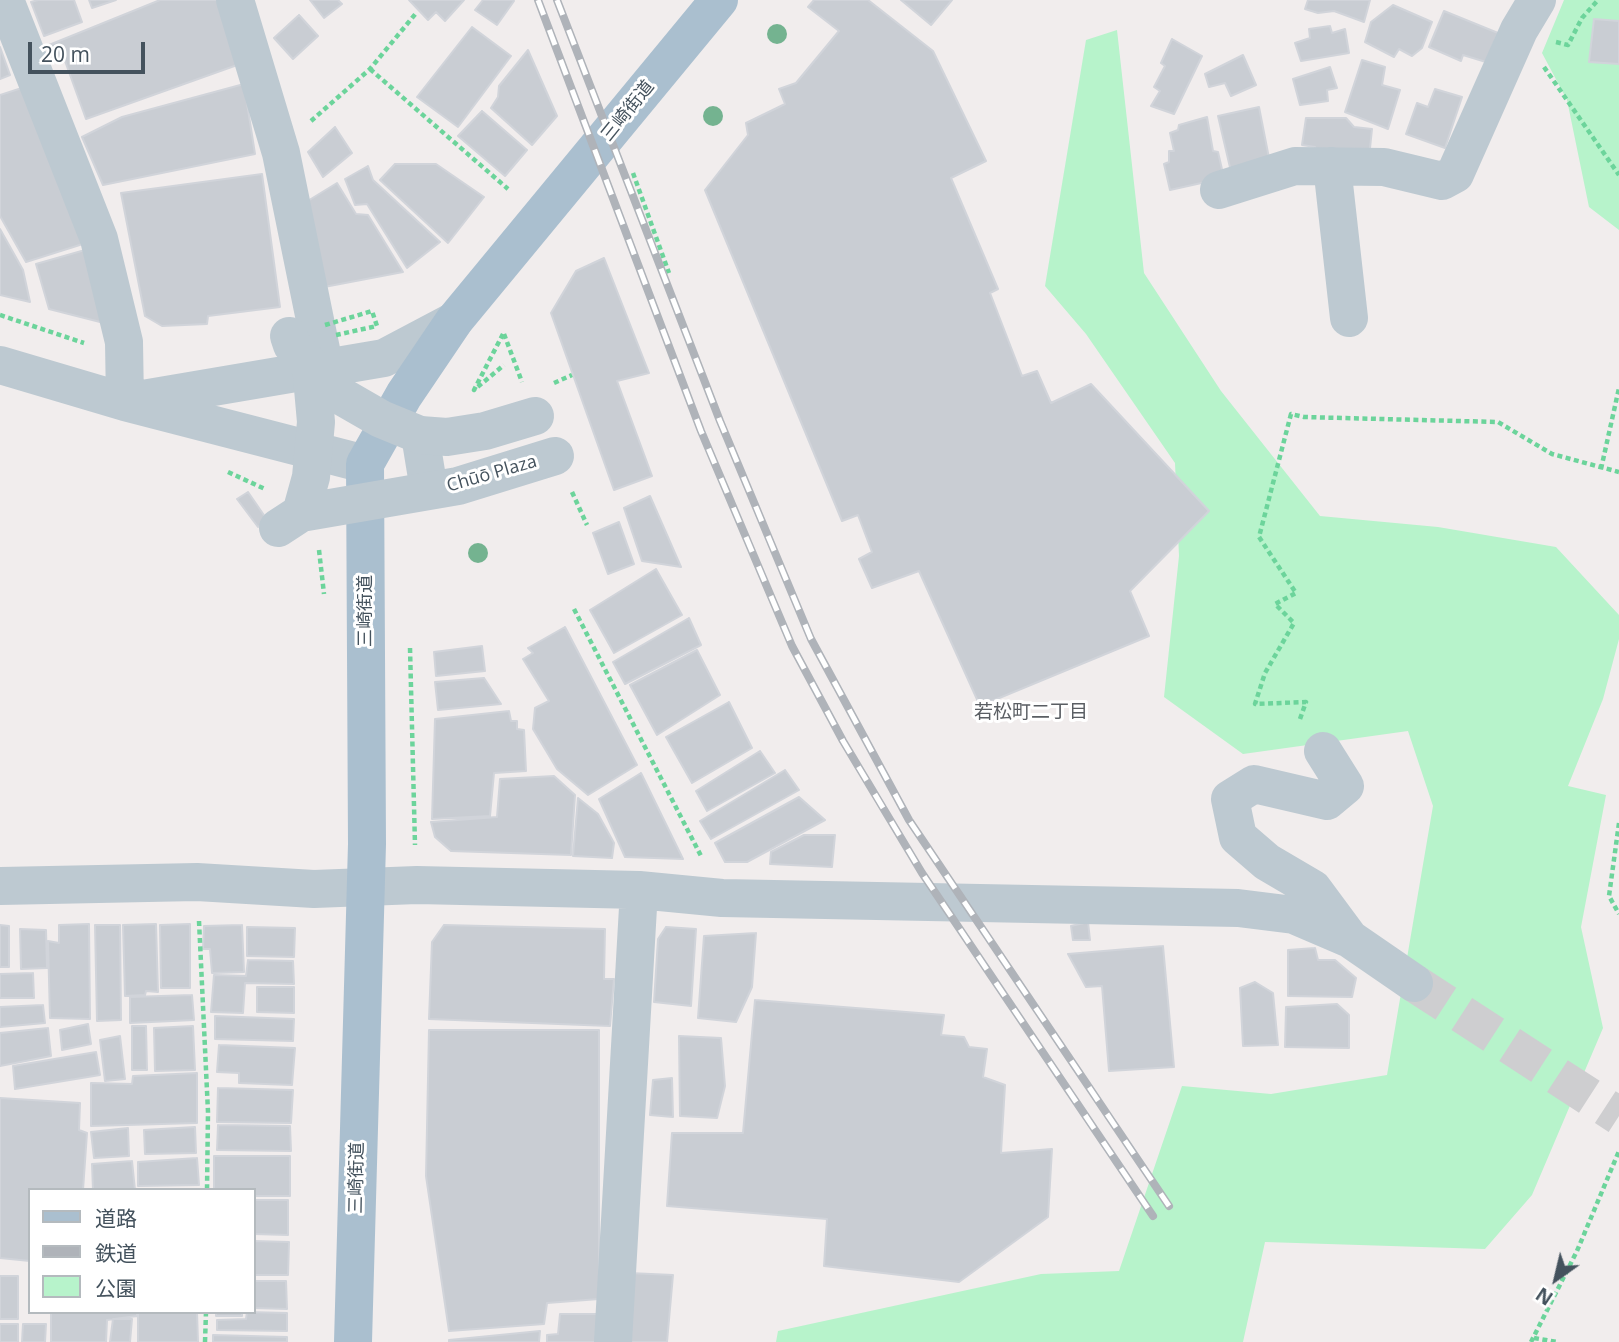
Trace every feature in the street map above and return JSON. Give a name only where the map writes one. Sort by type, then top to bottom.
[{"type":"main road","name":"三崎街道","points":[[353,1342],[365,887],[365,464],[404,395],[454,321],[719,0]]},
{"type":"street","points":[[5,0],[99,239],[124,342],[125,402]]},
{"type":"street","points":[[235,0],[281,153],[314,352],[316,422],[311,477],[290,520]]},
{"type":"street","points":[[1219,190],[1295,166],[1384,167],[1442,181],[1455,174],[1528,15]]},
{"type":"street","points":[[1332,166],[1349,318]]},
{"type":"street","points":[[125,402],[314,352],[384,358],[454,321]]},
{"type":"street","points":[[314,352],[341,396],[381,419],[420,435],[447,437],[485,431],[529,399]]},
{"type":"street","points":[[0,365],[125,402],[365,464]]},
{"type":"street","name":"Chūō Plaza","points":[[420,435],[429,490]]},
{"type":"street","name":"Chūō Plaza","points":[[290,520],[429,490],[561,469]]},
{"type":"street","points":[[1323,751],[1345,786],[1327,802],[1254,784],[1230,799],[1238,838],[1267,862],[1313,889],[1350,939]]},
{"type":"street","points":[[0,886],[197,882],[314,889],[365,887],[639,890],[722,898],[1238,908],[1294,915],[1350,939],[1414,983]]},
{"type":"street","points":[[613,1342],[639,890]]},
{"type":"path","points":[[1583,18],[1598,0]]},
{"type":"path","points":[[312,121],[370,69],[417,12]]},
{"type":"path","points":[[1528,15],[1619,175]]},
{"type":"path","points":[[370,69],[508,189]]},
{"type":"path","points":[[633,173],[669,272]]},
{"type":"path","points":[[372,312],[377,326],[314,352],[372,312]]},
{"type":"path","points":[[0,315],[101,349],[124,342]]},
{"type":"path","points":[[504,365],[474,390],[503,334],[529,399]]},
{"type":"path","points":[[1601,469],[1619,388]]},
{"type":"path","points":[[1323,751],[1294,736],[1306,702],[1255,704],[1265,673],[1294,623],[1275,604],[1296,593],[1259,537],[1291,414],[1304,417],[1498,422],[1552,454],[1619,472]]},
{"type":"path","points":[[220,468],[275,493],[290,520],[318,541],[324,595]]},
{"type":"path","points":[[561,469],[587,526]]},
{"type":"path","points":[[574,609],[722,898]]},
{"type":"path","points":[[410,649],[415,845]]},
{"type":"path","points":[[1619,823],[1609,896],[1619,914]]},
{"type":"path","points":[[197,882],[208,1112],[207,1188]]},
{"type":"path","points":[[1557,1342],[1532,1340],[1577,1251],[1619,1151]]},
{"type":"path","points":[[205,1342],[206,1314]]},
{"type":"green space","points":[[1564,0],[1619,0],[1619,230],[1589,207],[1567,100],[1542,53]]},
{"type":"green space","points":[[1117,30],[1144,273],[1221,391],[1320,516],[1438,527],[1556,547],[1619,615],[1619,639],[1603,699],[1568,786],[1606,795],[1581,927],[1603,1028],[1532,1195],[1485,1249],[1265,1242],[1243,1342],[776,1342],[778,1331],[1041,1274],[1119,1271],[1182,1086],[1271,1094],[1387,1075],[1433,806],[1408,731],[1243,754],[1164,697],[1179,556],[1175,463],[1086,334],[1045,286],[1086,40]]},
{"type":"building","points":[[74,0],[82,22],[44,36],[31,2]]},
{"type":"building","points":[[89,0],[116,0],[92,8]]},
{"type":"building","points":[[160,0],[217,0],[240,64],[86,119],[65,61],[55,62],[49,45]]},
{"type":"building","points":[[310,0],[338,0],[342,4],[324,18]]},
{"type":"building","points":[[409,0],[464,0],[445,21],[436,12],[428,20]]},
{"type":"building","points":[[483,0],[514,1],[497,25],[475,10]]},
{"type":"building","points":[[814,0],[868,0],[933,51],[986,161],[951,178],[998,289],[990,293],[1022,376],[1037,371],[1051,403],[1091,384],[1209,511],[1130,591],[1149,636],[980,706],[919,571],[872,588],[859,559],[872,552],[858,515],[842,521],[705,190],[748,135],[746,123],[785,104],[779,89],[796,83],[839,31],[808,7]]},
{"type":"building","points":[[901,0],[952,0],[931,25]]},
{"type":"building","points":[[1308,0],[1370,0],[1364,22],[1334,11],[1318,13],[1305,9]]},
{"type":"building","points":[[1393,5],[1432,22],[1422,48],[1412,56],[1399,49],[1394,57],[1365,42],[1371,22]]},
{"type":"building","points":[[1444,11],[1498,33],[1486,62],[1463,55],[1461,61],[1429,47]]},
{"type":"building","points":[[299,15],[318,36],[293,59],[274,38]]},
{"type":"building","points":[[1594,19],[1619,21],[1619,64],[1589,62]]},
{"type":"building","points":[[1330,26],[1332,33],[1345,29],[1349,53],[1301,61],[1295,43],[1310,38],[1309,29]]},
{"type":"building","points":[[472,27],[511,56],[458,127],[417,97]]},
{"type":"building","points":[[1172,39],[1202,56],[1174,114],[1151,106],[1160,91],[1154,87],[1165,66],[1161,63]]},
{"type":"building","points":[[0,47],[10,75],[0,79]]},
{"type":"building","points":[[528,50],[557,116],[532,145],[491,108],[498,97],[499,86]]},
{"type":"building","points":[[1243,55],[1256,85],[1231,96],[1225,83],[1209,87],[1205,74]]},
{"type":"building","points":[[1362,60],[1385,67],[1382,85],[1400,90],[1388,129],[1345,112]]},
{"type":"building","points":[[1330,67],[1337,88],[1327,90],[1328,101],[1300,105],[1293,79]]},
{"type":"building","points":[[244,84],[255,154],[103,185],[82,137],[122,117]]},
{"type":"building","points":[[31,85],[86,243],[26,262],[0,216],[0,95]]},
{"type":"building","points":[[1435,89],[1462,97],[1445,148],[1406,134],[1417,103],[1428,107]]},
{"type":"building","points":[[1259,107],[1269,158],[1232,176],[1218,116]]},
{"type":"building","points":[[482,111],[527,150],[505,176],[458,136]]},
{"type":"building","points":[[1207,117],[1213,151],[1218,152],[1224,178],[1170,190],[1164,164],[1169,162],[1169,151],[1174,151],[1170,133],[1178,130],[1179,125]]},
{"type":"building","points":[[1306,118],[1346,118],[1354,127],[1372,129],[1369,158],[1316,152],[1315,147],[1302,145]]},
{"type":"building","points":[[335,127],[352,153],[323,177],[308,152]]},
{"type":"building","points":[[395,164],[436,164],[484,197],[448,243],[380,180]]},
{"type":"building","points":[[368,166],[373,180],[440,242],[407,268],[367,204],[355,205],[345,179]]},
{"type":"building","points":[[262,174],[280,307],[208,316],[207,324],[162,326],[145,316],[121,193]]},
{"type":"building","points":[[337,183],[356,214],[368,215],[403,272],[319,288],[306,202]]},
{"type":"building","points":[[0,229],[23,270],[30,302],[0,295]]},
{"type":"building","points":[[85,250],[104,323],[49,309],[36,264]]},
{"type":"building","points":[[604,258],[649,373],[617,381],[652,476],[614,490],[551,313],[576,271]]},
{"type":"building","points":[[248,492],[268,521],[258,527],[237,499]]},
{"type":"building","points":[[650,496],[681,567],[642,561],[624,508]]},
{"type":"building","points":[[619,522],[634,564],[608,574],[593,533]]},
{"type":"building","points":[[656,569],[682,615],[614,653],[590,610]]},
{"type":"building","points":[[689,618],[701,645],[625,684],[613,662]]},
{"type":"building","points":[[565,627],[637,765],[588,795],[557,769],[533,729],[535,708],[549,701],[523,659],[533,653],[528,648]]},
{"type":"building","points":[[482,646],[485,671],[436,676],[434,652]]},
{"type":"building","points":[[697,650],[720,695],[657,735],[630,685]]},
{"type":"building","points":[[484,678],[501,704],[438,710],[435,682]]},
{"type":"building","points":[[729,702],[752,748],[692,783],[666,737]]},
{"type":"building","points":[[509,711],[511,721],[517,721],[517,729],[524,730],[526,771],[494,773],[490,816],[432,819],[435,719]]},
{"type":"building","points":[[760,751],[775,773],[707,811],[696,791]]},
{"type":"building","points":[[785,770],[799,790],[711,839],[700,821]]},
{"type":"building","points":[[641,773],[683,859],[625,857],[599,799]]},
{"type":"building","points":[[554,776],[575,795],[571,855],[451,851],[435,837],[431,822],[497,817],[500,779]]},
{"type":"building","points":[[799,797],[825,820],[747,862],[725,862],[715,843]]},
{"type":"building","points":[[578,798],[598,814],[614,843],[612,858],[573,856]]},
{"type":"building","points":[[804,835],[835,835],[832,867],[770,864],[771,852]]},
{"type":"building","points":[[1088,922],[1090,940],[1073,940],[1071,926]]},
{"type":"building","points":[[89,924],[90,1019],[50,1018],[48,941],[59,943],[59,925]]},
{"type":"building","points":[[156,924],[158,992],[146,991],[145,995],[125,996],[123,925]]},
{"type":"building","points":[[190,924],[190,988],[161,988],[160,925]]},
{"type":"building","points":[[0,925],[9,926],[9,967],[0,967]]},
{"type":"building","points":[[95,925],[120,925],[121,1020],[97,1021]]},
{"type":"building","points":[[242,925],[244,972],[212,973],[210,949],[203,949],[204,926]]},
{"type":"building","points":[[444,925],[605,929],[604,979],[614,979],[610,1026],[429,1019],[432,942]]},
{"type":"building","points":[[247,927],[295,928],[294,957],[247,956]]},
{"type":"building","points":[[666,927],[696,929],[691,1006],[654,1002],[658,939]]},
{"type":"building","points":[[20,929],[46,930],[47,968],[21,969]]},
{"type":"building","points":[[756,933],[752,987],[736,1022],[698,1018],[704,936]]},
{"type":"building","points":[[1163,946],[1174,1067],[1109,1071],[1102,986],[1086,987],[1068,954]]},
{"type":"building","points":[[1315,948],[1318,960],[1335,960],[1356,978],[1352,997],[1288,996],[1288,950]]},
{"type":"building","points":[[248,960],[293,961],[294,984],[245,983],[243,1013],[211,1012],[214,975],[246,976]]},
{"type":"building","points":[[33,973],[34,998],[0,998],[0,974]]},
{"type":"building","points":[[1255,982],[1273,993],[1278,1045],[1243,1046],[1240,988]]},
{"type":"building","points":[[257,987],[294,987],[294,1013],[257,1012]]},
{"type":"building","points":[[192,995],[194,1020],[130,1023],[130,997]]},
{"type":"building","points":[[755,1000],[944,1015],[941,1035],[964,1037],[969,1047],[987,1049],[983,1077],[1005,1085],[1001,1153],[1052,1149],[1048,1217],[959,1282],[824,1266],[827,1219],[667,1206],[672,1133],[743,1133]]},
{"type":"building","points":[[1337,1004],[1349,1015],[1349,1048],[1285,1047],[1286,1007]]},
{"type":"building","points":[[43,1005],[45,1023],[0,1027],[0,1007]]},
{"type":"building","points":[[215,1016],[294,1019],[293,1041],[215,1039]]},
{"type":"building","points":[[88,1024],[91,1044],[62,1050],[60,1030]]},
{"type":"building","points":[[132,1026],[146,1026],[147,1070],[132,1070]]},
{"type":"building","points":[[193,1026],[195,1070],[155,1071],[154,1028]]},
{"type":"building","points":[[48,1028],[51,1056],[0,1066],[0,1033]]},
{"type":"building","points":[[429,1030],[599,1030],[599,1299],[547,1303],[544,1324],[449,1331],[426,1176]]},
{"type":"building","points":[[120,1036],[125,1079],[105,1081],[100,1040]]},
{"type":"building","points":[[679,1036],[721,1038],[725,1086],[717,1118],[680,1116]]},
{"type":"building","points":[[219,1045],[295,1048],[292,1085],[239,1083],[239,1073],[217,1072]]},
{"type":"building","points":[[96,1052],[100,1075],[15,1089],[13,1066]]},
{"type":"building","points":[[197,1073],[197,1123],[91,1126],[91,1083],[132,1084],[133,1076]]},
{"type":"building","points":[[672,1078],[673,1117],[650,1115],[653,1080]]},
{"type":"building","points":[[218,1088],[293,1090],[291,1123],[217,1122]]},
{"type":"building","points":[[0,1098],[80,1103],[79,1130],[87,1133],[83,1188],[28,1188],[28,1261],[0,1258]]},
{"type":"building","points":[[218,1125],[290,1126],[291,1151],[217,1150]]},
{"type":"building","points":[[195,1127],[196,1153],[145,1154],[144,1130]]},
{"type":"building","points":[[128,1128],[129,1156],[94,1158],[91,1132]]},
{"type":"building","points":[[214,1156],[290,1156],[290,1196],[256,1196],[256,1188],[214,1188]]},
{"type":"building","points":[[197,1158],[199,1185],[138,1186],[138,1162]]},
{"type":"building","points":[[132,1161],[135,1188],[93,1188],[92,1164]]},
{"type":"building","points":[[256,1200],[288,1200],[288,1235],[256,1234]]},
{"type":"building","points":[[256,1241],[289,1242],[288,1275],[256,1275]]},
{"type":"building","points":[[629,1273],[673,1275],[667,1342],[625,1342]]},
{"type":"building","points":[[0,1276],[18,1276],[18,1319],[0,1319]]},
{"type":"building","points":[[256,1281],[286,1281],[287,1309],[256,1308]]},
{"type":"building","points":[[256,1312],[287,1313],[287,1331],[217,1330],[217,1320],[246,1319],[247,1314]]},
{"type":"building","points":[[51,1314],[137,1314],[107,1320],[106,1342],[51,1342]]},
{"type":"building","points":[[138,1314],[197,1314],[198,1342],[138,1342]]},
{"type":"building","points":[[216,1314],[242,1314],[242,1316]]},
{"type":"building","points":[[560,1314],[601,1314],[601,1342],[547,1342],[547,1335],[558,1334]]},
{"type":"building","points":[[113,1319],[132,1319],[130,1342],[110,1342]]},
{"type":"building","points":[[0,1324],[18,1324],[18,1342],[0,1342]]},
{"type":"building","points":[[23,1324],[46,1324],[45,1342],[22,1342]]},
{"type":"building","points":[[540,1331],[539,1342],[449,1342],[449,1340]]},
{"type":"building","points":[[213,1335],[287,1337],[287,1342],[213,1342]]},
{"type":"tunnel","points":[[1414,983],[1619,1116]]},
{"type":"railway","points":[[538,0],[701,431],[792,646],[843,741],[922,873],[1153,1216]]},
{"type":"railway","points":[[557,0],[720,421],[811,639],[909,820],[1169,1206]]},
{"type":"district","name":"若松町二丁目","points":[[1031,713]]}]
